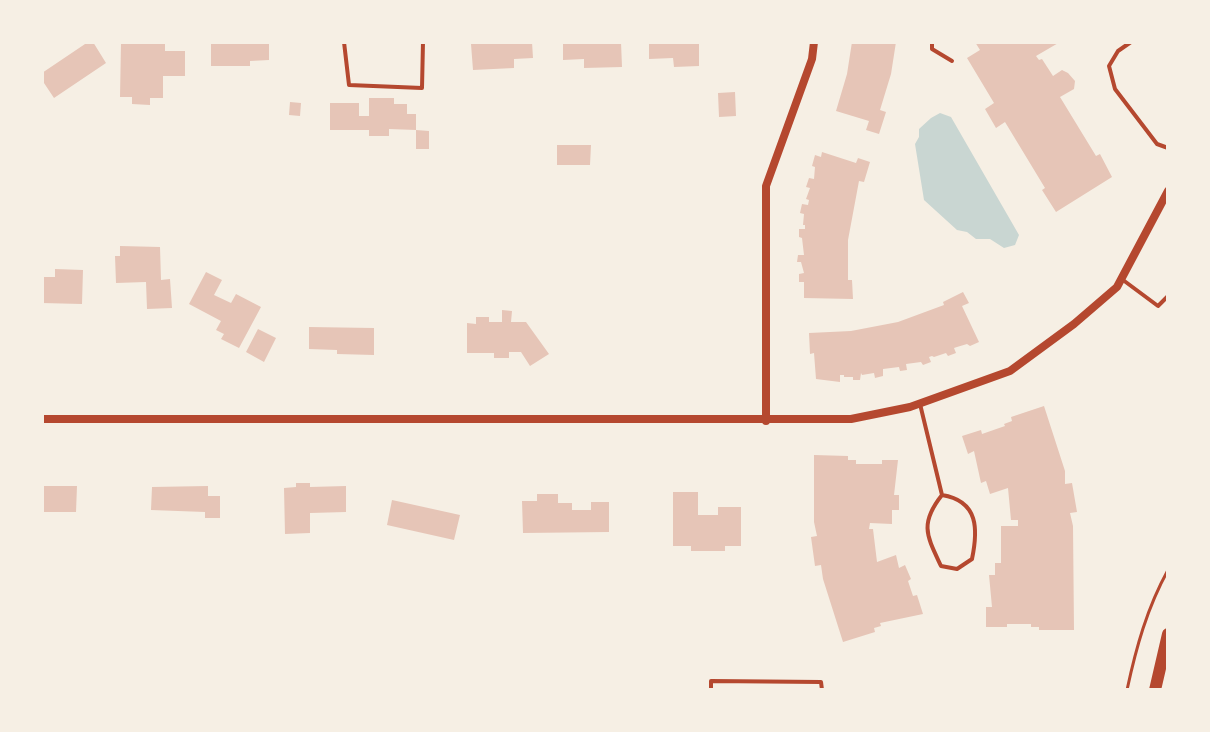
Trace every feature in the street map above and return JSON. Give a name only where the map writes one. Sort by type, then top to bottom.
[{"type":"main road","points":[[1155,690],[1168,634]]},
{"type":"street","points":[[766,421],[766,186],[812,59],[814,42]]},
{"type":"street","points":[[42,419],[851,419],[920,404],[1010,371],[1074,324],[1117,287],[1168,191]]},
{"type":"lane","points":[[344,42],[349,85],[422,88],[423,42]]},
{"type":"lane","points":[[932,42],[932,49],[952,61]]},
{"type":"lane","points":[[1131,42],[1118,51],[1109,66],[1115,89],[1157,144],[1168,148]]},
{"type":"lane","points":[[1121,278],[1158,306],[1168,296]]},
{"type":"lane","points":[[920,404],[942,495]]},
{"type":"lane","points":[[942,495],[955,497],[970,509],[977,534],[972,559],[957,569],[941,566],[926,535],[932,508],[942,495]]},
{"type":"lane","points":[[711,690],[711,681],[821,682],[822,690]]},
{"type":"path","points":[[1127,690],[1152,600],[1168,570]]},
{"type":"shaded area","points":[[940,113],[951,117],[1019,235],[1015,245],[1004,248],[990,239],[976,239],[967,232],[957,230],[924,200],[915,144],[919,129]]},
{"type":"building","points":[[88,42],[93,42],[106,63],[54,98],[42,80],[42,73]]},
{"type":"building","points":[[211,42],[269,42],[269,60],[250,61],[250,66],[211,66]]},
{"type":"building","points":[[532,42],[533,58],[514,59],[514,68],[473,70],[471,44]]},
{"type":"building","points":[[563,42],[621,42],[622,67],[584,68],[584,59],[563,60]]},
{"type":"building","points":[[699,42],[699,66],[674,67],[673,58],[649,59],[649,43]]},
{"type":"building","points":[[852,42],[896,42],[891,74],[880,110],[886,112],[879,134],[866,130],[869,121],[836,111]]},
{"type":"building","points":[[975,42],[1060,42],[1036,56],[1042,59],[1053,76],[1062,70],[1075,81],[1074,89],[1060,97],[1096,156],[1100,154],[1112,177],[1056,212],[1005,122],[996,128],[985,109],[994,103],[967,58],[980,50]]},
{"type":"building","points":[[121,43],[165,44],[165,51],[185,51],[185,76],[163,76],[163,98],[150,98],[150,105],[132,104],[132,97],[120,97]]},
{"type":"building","points":[[735,92],[736,116],[719,117],[718,93]]},
{"type":"building","points":[[369,98],[394,98],[394,104],[407,104],[407,114],[416,114],[416,130],[389,129],[389,136],[369,136],[369,130],[330,130],[330,103],[359,103],[359,116],[369,116]]},
{"type":"building","points":[[290,102],[301,103],[300,116],[289,115]]},
{"type":"building","points":[[416,130],[429,131],[429,149],[416,149]]},
{"type":"building","points":[[557,145],[591,145],[590,165],[557,165]]},
{"type":"building","points":[[822,152],[856,163],[858,158],[870,162],[864,182],[859,181],[848,240],[848,280],[852,280],[853,299],[804,298],[804,282],[799,282],[799,274],[804,273],[801,262],[797,262],[798,255],[804,255],[799,229],[805,229],[804,214],[800,213],[802,204],[808,205],[809,200],[806,199],[810,188],[806,187],[809,178],[814,179],[815,167],[812,166],[815,155],[821,157]]},
{"type":"building","points":[[120,246],[160,247],[161,280],[170,279],[172,308],[147,309],[146,282],[116,283],[115,256],[120,256]]},
{"type":"building","points":[[55,269],[83,270],[82,304],[42,303],[42,277],[55,277]]},
{"type":"building","points":[[206,272],[222,280],[214,295],[231,303],[236,294],[261,307],[239,348],[221,339],[224,334],[216,330],[221,321],[189,304]]},
{"type":"building","points":[[963,292],[969,303],[962,306],[979,342],[954,348],[956,353],[948,356],[946,353],[929,357],[931,362],[923,365],[921,362],[906,364],[907,370],[900,371],[899,367],[883,369],[883,376],[875,378],[874,373],[861,373],[860,380],[844,375],[840,375],[840,382],[816,379],[809,333],[851,331],[898,322],[944,305],[943,302]]},
{"type":"building","points":[[502,310],[512,311],[511,322],[526,322],[549,354],[530,366],[521,352],[509,352],[509,358],[494,358],[494,353],[467,353],[467,323],[476,324],[476,317],[489,317],[489,322],[502,322]]},
{"type":"building","points":[[309,327],[374,328],[374,355],[337,354],[337,350],[309,349]]},
{"type":"building","points":[[258,329],[276,338],[264,362],[246,352]]},
{"type":"building","points":[[1044,406],[1065,471],[1065,484],[1072,483],[1077,512],[1070,513],[1073,526],[1074,630],[1039,630],[1031,624],[986,627],[986,607],[992,607],[989,575],[995,575],[995,563],[1001,563],[1001,526],[1018,526],[1018,520],[1011,520],[1008,488],[990,494],[986,481],[981,483],[974,451],[968,454],[962,436],[981,430],[982,434],[1005,426],[1012,421],[1011,417]]},
{"type":"building","points":[[814,455],[848,456],[848,460],[856,460],[856,464],[882,464],[882,460],[898,460],[894,495],[899,495],[899,510],[892,510],[892,524],[870,523],[869,529],[873,529],[877,562],[896,555],[899,568],[905,565],[913,596],[917,595],[923,614],[880,623],[881,626],[874,628],[875,632],[843,642],[821,565],[815,566],[811,537],[817,536],[814,522]]},
{"type":"building","points":[[296,483],[310,483],[310,487],[346,486],[346,512],[310,513],[310,533],[285,534],[284,488],[296,487]]},
{"type":"building","points":[[42,486],[77,486],[76,512],[42,512]]},
{"type":"building","points":[[208,486],[208,496],[220,496],[220,518],[205,518],[205,512],[151,510],[152,487]]},
{"type":"building","points":[[673,492],[698,492],[698,515],[718,515],[718,507],[741,507],[741,546],[725,546],[725,551],[691,551],[691,546],[673,546]]},
{"type":"building","points":[[537,494],[558,494],[558,503],[572,503],[572,510],[591,510],[591,502],[609,502],[609,532],[523,533],[522,501],[537,501]]},
{"type":"building","points":[[392,500],[460,515],[454,540],[387,525]]}]
